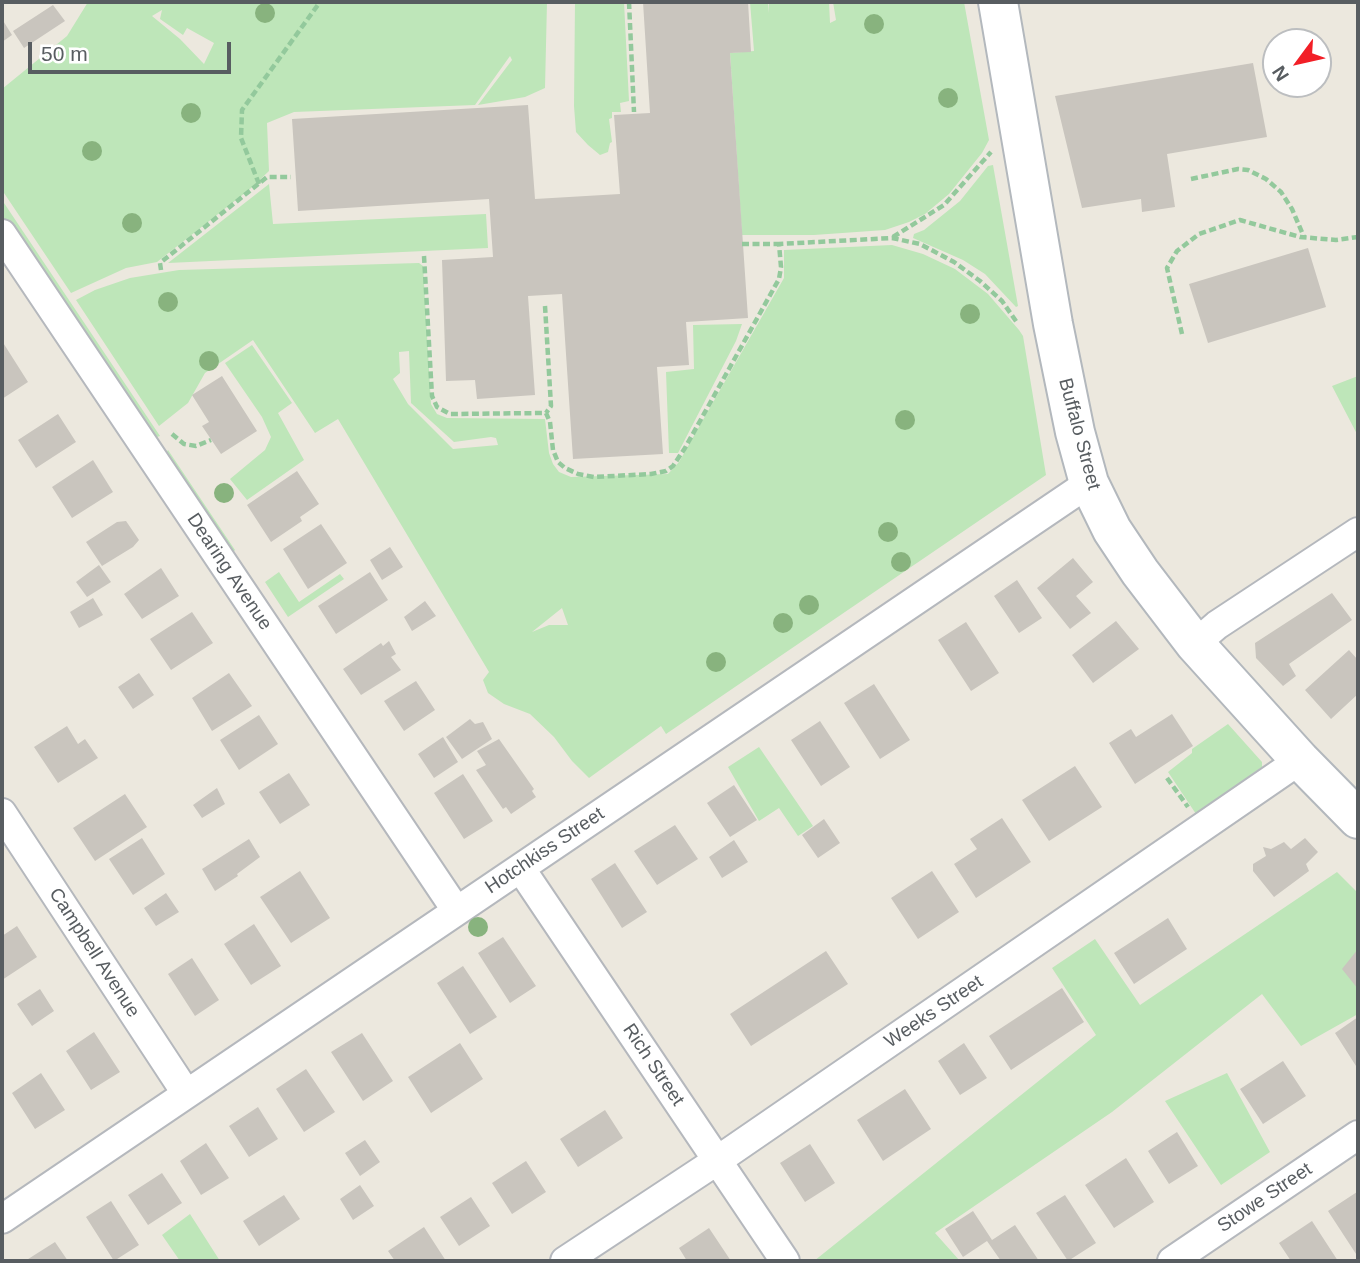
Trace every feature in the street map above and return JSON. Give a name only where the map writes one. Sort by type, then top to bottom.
[{"type":"street","name":"Buffalo Street","points":[[998,2],[1053,324],[1075,432],[1089,483],[1112,530],[1140,572],[1195,643],[1300,760],[1358,819]]},
{"type":"street","name":"Dearing Avenue","points":[[2,234],[456,910]]},
{"type":"street","name":"Hotchkiss Street","points":[[2,1219],[1089,483]]},
{"type":"street","points":[[1195,643],[1217,625],[1358,532]]},
{"type":"street","name":"Weeks Street","points":[[565,1261],[718,1160],[1300,760]]},
{"type":"street","name":"Campbell Avenue","points":[[2,813],[186,1093]]},
{"type":"street","name":"Rich Street","points":[[520,869],[785,1261]]},
{"type":"street","name":"Stowe Street","points":[[1172,1261],[1358,1135]]},
{"type":"path","points":[[259,184],[241,138],[242,110],[320,2]]},
{"type":"path","points":[[629,2],[634,112]]},
{"type":"path","points":[[892,238],[944,205],[995,148]]},
{"type":"path","points":[[1191,179],[1238,169],[1248,170],[1266,179],[1281,192],[1292,209],[1304,238]]},
{"type":"path","points":[[161,270],[160,263],[267,177],[290,177]]},
{"type":"path","points":[[1182,334],[1167,268],[1182,247],[1214,227],[1240,220],[1304,238],[1336,240],[1358,237]]},
{"type":"path","points":[[743,244],[892,238],[920,244],[954,262],[1002,301],[1020,326]]},
{"type":"path","points":[[546,413],[550,422],[553,450],[558,462],[565,468],[594,477],[666,471],[673,466],[779,279],[779,244]]},
{"type":"path","points":[[424,256],[432,396],[437,407],[450,414],[461,415],[546,413]]},
{"type":"path","points":[[545,306],[551,406],[546,413]]},
{"type":"path","points":[[171,434],[184,444],[196,446],[211,440]]},
{"type":"green space","points":[[88,2],[547,2],[545,88],[525,97],[478,105],[512,60],[510,56],[475,105],[294,112],[267,123],[269,171],[250,189],[157,262],[126,268],[71,293],[2,190],[2,89],[67,36]],"holes":[[[162,10],[160,19],[183,35],[187,28],[214,43],[204,64],[152,16]]]},
{"type":"green space","points":[[575,2],[624,2],[629,101],[620,103],[621,112],[612,112],[612,118],[609,119],[612,142],[608,152],[600,155],[576,132]]},
{"type":"green space","points":[[750,2],[768,2],[769,13],[769,2],[829,2],[830,23],[836,20],[833,2],[964,2],[989,140],[982,153],[949,194],[925,214],[909,222],[885,230],[814,235],[742,235],[730,53],[754,51]]},
{"type":"green space","points":[[993,165],[1018,306],[1016,307],[985,274],[963,260],[913,238],[914,234],[924,230],[960,201],[988,166]]},
{"type":"green space","points":[[269,184],[273,224],[486,214],[488,248],[168,263]]},
{"type":"green space","points":[[2,200],[160,436],[151,439],[2,216]]},
{"type":"green space","points":[[892,245],[923,254],[955,269],[988,294],[1023,336],[1046,475],[666,734],[661,726],[589,778],[530,714],[504,704],[488,693],[483,680],[489,672],[338,419],[315,433],[253,340],[205,373],[188,403],[159,426],[76,300],[130,278],[179,270],[419,263],[423,266],[431,404],[437,414],[447,418],[545,419],[553,464],[559,472],[571,477],[668,474],[679,462],[784,278],[784,250]],"holes":[[[409,351],[411,403],[454,442],[491,437],[496,438],[498,445],[453,449],[408,404],[393,379],[400,373],[399,352]],[[562,608],[568,625],[549,625],[532,632]]]},
{"type":"green space","points":[[742,324],[736,341],[678,453],[669,453],[666,372],[694,369],[693,325]]},
{"type":"green space","points":[[252,345],[292,403],[278,413],[304,460],[247,500],[230,479],[265,450],[271,437],[262,417],[225,363]]},
{"type":"green space","points":[[1358,376],[1358,436],[1332,386]]},
{"type":"green space","points":[[168,450],[235,550],[232,553],[164,457]]},
{"type":"green space","points":[[279,572],[299,602],[340,574],[344,579],[288,617],[265,582]]},
{"type":"green space","points":[[1228,724],[1262,762],[1262,767],[1196,814],[1168,772],[1192,753],[1192,749]]},
{"type":"green space","points":[[759,747],[813,826],[798,836],[779,808],[759,821],[728,767]]},
{"type":"green space","points":[[1337,872],[1358,893],[1358,1014],[1301,1046],[1262,994],[1112,1112],[935,1233],[960,1261],[814,1261],[1096,1035],[1052,968],[1095,939],[1140,1005]]},
{"type":"green space","points":[[1227,1073],[1270,1152],[1221,1185],[1165,1101]]},
{"type":"green space","points":[[190,1214],[220,1261],[180,1261],[162,1235]]},
{"type":"building","points":[[643,2],[748,2],[751,52],[730,53],[748,318],[686,322],[689,365],[657,367],[663,454],[573,459],[562,294],[528,296],[535,395],[477,399],[475,380],[446,381],[442,260],[493,257],[489,199],[298,211],[292,119],[528,105],[535,199],[620,194],[614,115],[650,113]]},
{"type":"building","points":[[53,5],[65,21],[24,48],[13,31]]},
{"type":"building","points":[[2,19],[12,35],[2,42]]},
{"type":"building","points":[[1253,63],[1267,137],[1167,154],[1175,207],[1142,212],[1141,199],[1082,208],[1055,96]]},
{"type":"building","points":[[1308,248],[1326,307],[1208,343],[1189,284]]},
{"type":"building","points":[[2,341],[28,382],[2,399]]},
{"type":"building","points":[[222,376],[257,431],[221,454],[202,426],[209,422],[192,395]]},
{"type":"building","points":[[58,414],[76,442],[36,468],[18,440]]},
{"type":"building","points":[[93,460],[113,492],[72,518],[52,487]]},
{"type":"building","points":[[297,471],[319,504],[300,517],[302,521],[271,542],[247,505]]},
{"type":"building","points":[[126,521],[139,540],[133,547],[102,566],[86,542],[117,522]]},
{"type":"building","points":[[321,524],[347,563],[308,589],[283,549]]},
{"type":"building","points":[[390,547],[403,567],[382,580],[370,560]]},
{"type":"building","points":[[1073,558],[1093,582],[1076,596],[1091,613],[1070,629],[1037,588]]},
{"type":"building","points":[[99,565],[111,582],[87,597],[76,582]]},
{"type":"building","points":[[161,568],[179,596],[142,619],[124,594]]},
{"type":"building","points":[[370,572],[388,600],[336,634],[318,606]]},
{"type":"building","points":[[1017,580],[1042,618],[1019,633],[994,596]]},
{"type":"building","points":[[1332,593],[1352,620],[1289,664],[1296,676],[1283,686],[1256,658],[1255,643]]},
{"type":"building","points":[[93,598],[103,615],[79,628],[70,612]]},
{"type":"building","points":[[425,601],[436,616],[412,631],[404,617]]},
{"type":"building","points":[[192,612],[213,643],[171,670],[150,639]]},
{"type":"building","points":[[1116,621],[1139,649],[1093,683],[1072,655]]},
{"type":"building","points":[[966,622],[999,673],[971,691],[938,640]]},
{"type":"building","points":[[389,641],[396,654],[391,657],[401,670],[361,695],[343,669],[381,643],[383,646]]},
{"type":"building","points":[[1349,650],[1358,660],[1358,694],[1331,719],[1305,690]]},
{"type":"building","points":[[139,673],[154,695],[133,709],[118,687]]},
{"type":"building","points":[[229,673],[252,706],[212,731],[192,698]]},
{"type":"building","points":[[416,681],[435,710],[404,731],[384,701]]},
{"type":"building","points":[[874,684],[910,740],[880,759],[844,703]]},
{"type":"building","points":[[1172,714],[1193,746],[1135,784],[1109,743],[1131,729],[1136,737]]},
{"type":"building","points":[[259,715],[278,744],[239,770],[220,740]]},
{"type":"building","points":[[470,719],[475,724],[483,722],[492,739],[462,759],[446,737]]},
{"type":"building","points":[[820,721],[850,767],[821,786],[791,740]]},
{"type":"building","points":[[67,726],[78,744],[85,739],[98,758],[58,783],[34,747]]},
{"type":"building","points":[[443,737],[458,762],[434,778],[418,754]]},
{"type":"building","points":[[499,739],[534,789],[532,791],[536,797],[511,814],[506,807],[503,809],[476,770],[486,765],[477,751]]},
{"type":"building","points":[[1075,766],[1102,807],[1049,841],[1022,800]]},
{"type":"building","points":[[289,773],[310,805],[280,824],[259,792]]},
{"type":"building","points":[[463,774],[493,821],[464,839],[434,793]]},
{"type":"building","points":[[734,785],[757,820],[730,837],[707,803]]},
{"type":"building","points":[[217,788],[225,804],[202,818],[193,805]]},
{"type":"building","points":[[125,794],[147,827],[95,861],[73,828]]},
{"type":"building","points":[[1002,818],[1031,862],[976,898],[954,864],[977,849],[970,839]]},
{"type":"building","points":[[824,819],[840,843],[818,858],[802,835]]},
{"type":"building","points":[[675,825],[698,859],[657,885],[634,851]]},
{"type":"building","points":[[142,838],[165,874],[133,895],[109,859]]},
{"type":"building","points":[[1305,838],[1318,852],[1306,864],[1309,871],[1274,897],[1253,871],[1253,864],[1266,856],[1263,847],[1271,849],[1284,842],[1291,849]]},
{"type":"building","points":[[249,839],[260,857],[215,891],[202,869]]},
{"type":"building","points":[[734,840],[748,862],[722,878],[709,857]]},
{"type":"building","points":[[615,863],[647,912],[622,928],[591,879]]},
{"type":"building","points":[[300,871],[330,918],[291,943],[260,897]]},
{"type":"building","points":[[932,871],[959,912],[918,939],[891,898]]},
{"type":"building","points":[[166,893],[179,912],[156,926],[144,908]]},
{"type":"building","points":[[1168,918],[1187,949],[1134,984],[1114,953]]},
{"type":"building","points":[[254,924],[281,966],[251,985],[224,944]]},
{"type":"building","points":[[17,926],[37,957],[2,980],[2,936]]},
{"type":"building","points":[[503,937],[536,986],[510,1003],[478,953]]},
{"type":"building","points":[[1358,949],[1358,989],[1342,969]]},
{"type":"building","points":[[826,951],[848,984],[751,1046],[730,1014]]},
{"type":"building","points":[[192,958],[219,1000],[195,1016],[168,974]]},
{"type":"building","points":[[463,966],[497,1017],[470,1034],[437,983]]},
{"type":"building","points":[[1062,988],[1084,1022],[1011,1070],[989,1036]]},
{"type":"building","points":[[40,989],[54,1011],[32,1026],[17,1004]]},
{"type":"building","points":[[1358,1017],[1358,1065],[1356,1066],[1335,1033]]},
{"type":"building","points":[[94,1032],[120,1072],[91,1090],[66,1051]]},
{"type":"building","points":[[362,1033],[393,1081],[363,1101],[331,1052]]},
{"type":"building","points":[[460,1043],[483,1079],[431,1113],[408,1077]]},
{"type":"building","points":[[964,1043],[987,1078],[960,1095],[938,1061]]},
{"type":"building","points":[[1283,1061],[1306,1096],[1263,1124],[1240,1089]]},
{"type":"building","points":[[306,1069],[335,1112],[304,1132],[276,1089]]},
{"type":"building","points":[[41,1073],[65,1110],[35,1129],[12,1093]]},
{"type":"building","points":[[905,1089],[931,1129],[883,1161],[857,1120]]},
{"type":"building","points":[[258,1107],[278,1139],[249,1157],[229,1126]]},
{"type":"building","points":[[605,1110],[623,1138],[578,1167],[560,1139]]},
{"type":"building","points":[[1177,1132],[1198,1166],[1169,1184],[1148,1151]]},
{"type":"building","points":[[365,1140],[380,1162],[360,1176],[345,1153]]},
{"type":"building","points":[[206,1143],[229,1178],[201,1195],[180,1161]]},
{"type":"building","points":[[810,1144],[835,1183],[805,1202],[780,1163]]},
{"type":"building","points":[[1126,1158],[1154,1202],[1114,1228],[1085,1185]]},
{"type":"building","points":[[526,1161],[546,1192],[512,1214],[492,1183]]},
{"type":"building","points":[[162,1173],[182,1203],[148,1225],[128,1195]]},
{"type":"building","points":[[360,1185],[374,1206],[353,1220],[340,1199]]},
{"type":"building","points":[[1357,1192],[1358,1194],[1358,1257],[1328,1211]]},
{"type":"building","points":[[284,1195],[300,1219],[259,1246],[243,1221]]},
{"type":"building","points":[[1065,1195],[1096,1243],[1068,1261],[1036,1213]]},
{"type":"building","points":[[471,1197],[490,1226],[459,1246],[440,1217]]},
{"type":"building","points":[[111,1201],[139,1245],[114,1261],[86,1217]]},
{"type":"building","points":[[973,1211],[992,1240],[1015,1225],[1039,1261],[1001,1261],[987,1241],[963,1257],[945,1229]]},
{"type":"building","points":[[1312,1221],[1338,1261],[1291,1261],[1279,1243]]},
{"type":"building","points":[[424,1227],[446,1261],[395,1261],[388,1251]]},
{"type":"building","points":[[709,1228],[731,1261],[687,1261],[679,1248]]},
{"type":"building","points":[[55,1242],[68,1261],[25,1261]]}]
